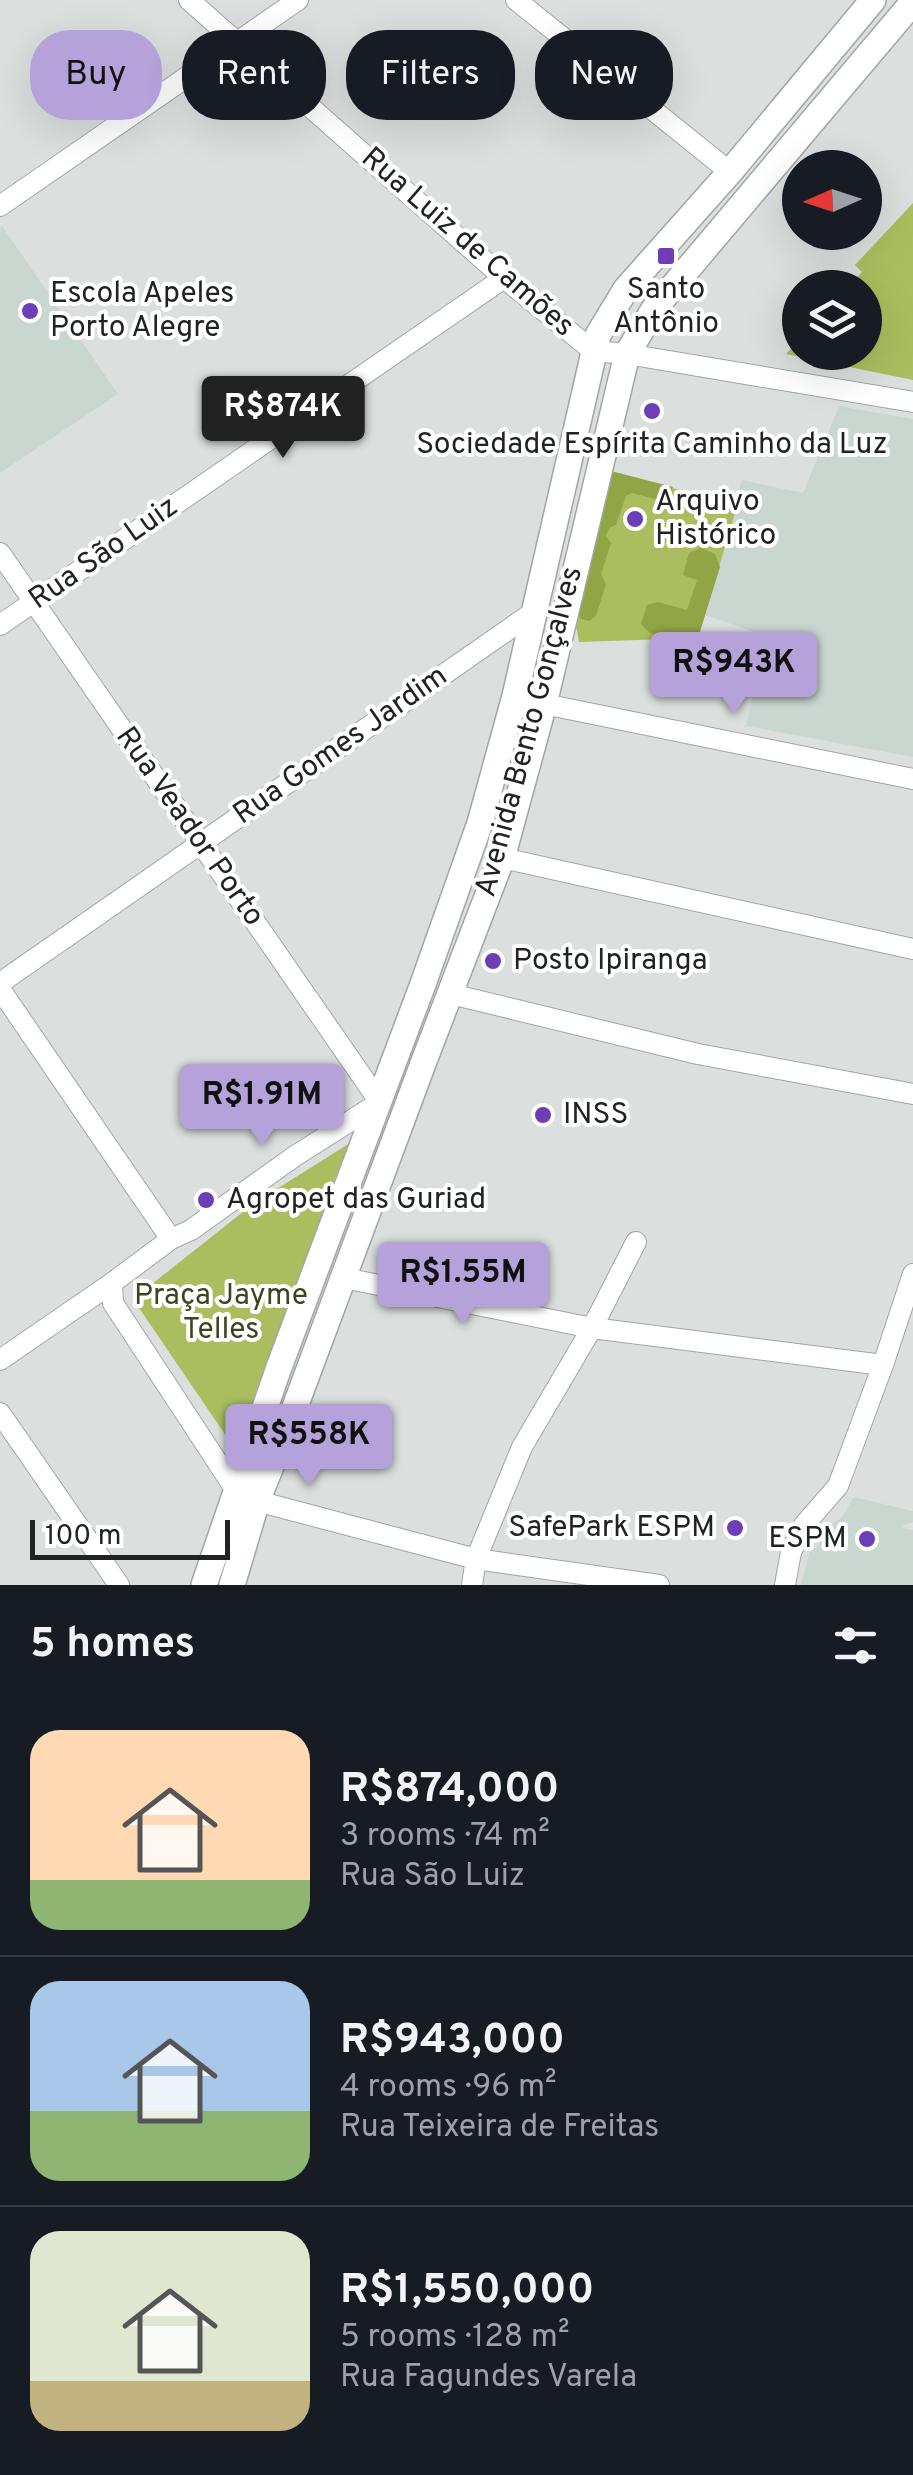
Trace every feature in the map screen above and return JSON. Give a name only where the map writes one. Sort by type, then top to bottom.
[{"type":"main road","name":"Avenida Bento Gonçalves","points":[[232,1585],[247,1496],[278,1370],[480,823],[515,696],[598,335],[626,288],[730,172],[873,0]]},
{"type":"main road","name":"Avenida Bento Gonçalves","points":[[204,1585],[344,1278],[502,858],[544,704],[627,354],[654,309],[913,2]]},
{"type":"street","name":"Rua Luiz de Camões","points":[[189,0],[222,30]]},
{"type":"street","points":[[257,30],[298,0]]},
{"type":"street","points":[[516,0],[730,172]]},
{"type":"street","points":[[0,206],[182,82]]},
{"type":"street","name":"Rua Luiz de Camões","points":[[324,120],[504,278],[595,351],[913,402]]},
{"type":"street","name":"Rua São Luiz","points":[[0,625],[504,278]]},
{"type":"street","name":"Rua Veador Porto","points":[[0,553],[378,1102]]},
{"type":"street","name":"Rua Gomes Jardim","points":[[0,986],[534,611]]},
{"type":"street","points":[[515,696],[913,780]]},
{"type":"street","points":[[502,858],[913,949]]},
{"type":"street","points":[[0,986],[171,1239]]},
{"type":"street","points":[[451,994],[698,1054],[913,1094]]},
{"type":"street","points":[[0,1360],[106,1294],[171,1239],[191,1230],[378,1102]]},
{"type":"street","points":[[472,1585],[476,1559],[522,1447],[592,1328],[636,1242]]},
{"type":"street","points":[[785,1585],[790,1552],[804,1525],[838,1486],[884,1365],[913,1274]]},
{"type":"street","points":[[344,1278],[592,1328],[884,1365]]},
{"type":"street","points":[[106,1294],[247,1496],[476,1559],[659,1585]]},
{"type":"street","points":[[0,1413],[119,1585]]},
{"type":"shaded area","name":"Escola Apeles Porto Alegre","points":[[0,228],[118,394],[0,473]]},
{"type":"shaded area","points":[[839,406],[913,419],[913,757],[746,726],[766,636],[705,615],[742,480],[803,493]]},
{"type":"shaded area","name":"ESPM","points":[[854,1497],[913,1511],[913,1522],[903,1528],[913,1530],[913,1585],[801,1585],[809,1553],[842,1517]]},
{"type":"green space","points":[[913,203],[913,380],[864,370],[882,370],[882,270],[860,270],[855,265],[869,250],[882,250],[882,236]]},
{"type":"green space","points":[[607,470],[737,506],[698,638],[579,642],[573,609]]},
{"type":"green space","points":[[607,470],[673,487],[669,498],[632,493],[626,496],[616,525],[609,528],[606,536],[611,543],[601,574],[606,584],[596,616],[589,621],[581,619],[573,609]]},
{"type":"green space","points":[[701,548],[715,554],[720,567],[698,638],[653,635],[641,624],[647,605],[658,602],[687,610],[697,580],[683,575],[689,553]]},
{"type":"green space","name":"Praça Jayme Telles","points":[[350,1143],[330,1190],[241,1458],[133,1299],[253,1204]]},
{"type":"place","name":"Santo Antônio","points":[[666,256]]},
{"type":"place","name":"Escola Apeles Porto Alegre","points":[[30,311]]},
{"type":"place","name":"Sociedade Espírita Caminho da Luz","points":[[652,411]]},
{"type":"place","name":"Arquivo Histórico","points":[[635,519]]},
{"type":"place","name":"Posto Ipiranga","points":[[493,961]]},
{"type":"place","name":"INSS","points":[[543,1115]]},
{"type":"place","name":"Agropet das Guriad","points":[[206,1200]]},
{"type":"place","name":"SafePark ESPM","points":[[735,1528]]},
{"type":"place","name":"ESPM","points":[[867,1539]]}]
